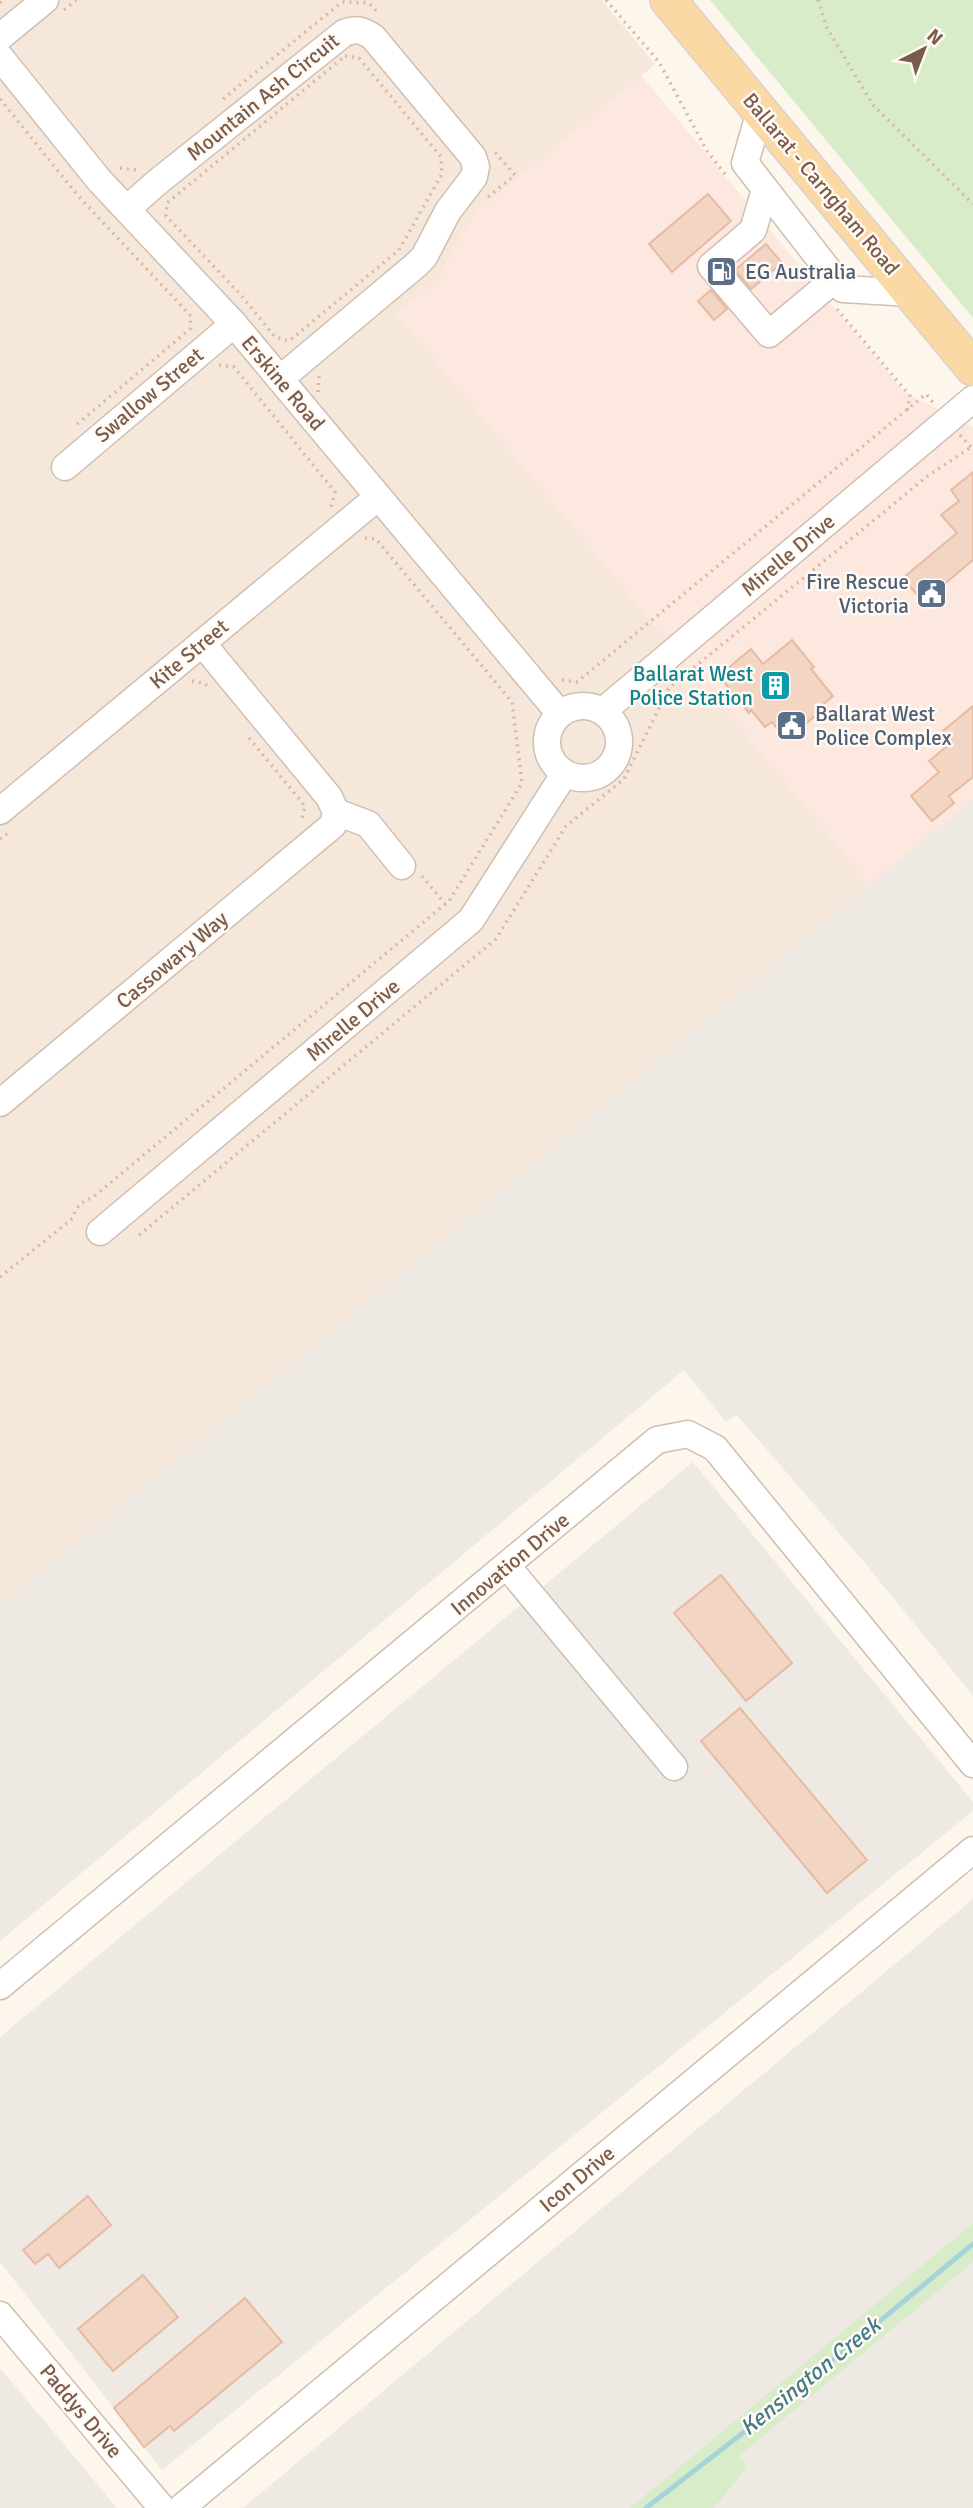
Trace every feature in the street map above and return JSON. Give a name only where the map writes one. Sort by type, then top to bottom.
[{"type":"main road","name":"Ballarat - Carngham Road","points":[[668,0],[973,368]]},
{"type":"street","points":[[0,37],[51,8]]},
{"type":"street","name":"Mountain Ash Circuit","points":[[127,209],[344,33],[353,29],[363,30],[373,37],[473,157],[476,167],[474,177],[449,211],[424,257],[280,379]]},
{"type":"street","name":"Erskine Road","points":[[0,57],[99,180],[234,324],[560,714]]},
{"type":"street","points":[[760,111],[745,163],[835,279],[844,289],[911,293]]},
{"type":"street","points":[[765,190],[753,230],[711,265],[769,334],[835,279]]},
{"type":"street","name":"Swallow Street","points":[[65,467],[234,324]]},
{"type":"street","name":"Mirelle Drive","points":[[603,711],[973,399]]},
{"type":"street","name":"Kite Street","points":[[5,821],[202,643],[378,497]]},
{"type":"street","points":[[202,643],[329,797],[336,811],[368,824],[410,869]]},
{"type":"street","points":[[581,705],[593,706],[612,720],[620,743],[611,766],[590,777],[578,778],[565,773],[550,757],[547,745],[552,723],[560,714],[581,705]]},
{"type":"street","name":"Mirelle Drive","points":[[100,1232],[471,920],[565,773]]},
{"type":"street","name":"Cassowary Way","points":[[0,1103],[330,830],[336,811]]},
{"type":"street","name":"Innovation Drive","points":[[0,1986],[657,1440],[688,1434],[715,1448],[973,1764]]},
{"type":"street","points":[[508,1566],[674,1768]]},
{"type":"street","name":"Icon Drive","points":[[181,2508],[973,1850]]},
{"type":"street","name":"Paddys Drive","points":[[0,2315],[162,2508]]},
{"type":"path","points":[[51,8],[76,0]]},
{"type":"path","points":[[818,0],[827,28],[873,105],[973,204]]},
{"type":"path","points":[[214,106],[342,2],[369,3],[386,23]]},
{"type":"path","points":[[345,56],[359,58],[441,157],[442,174],[399,250],[289,341],[275,338],[241,295],[166,216],[167,204],[345,56]]},
{"type":"path","points":[[0,99],[79,197],[191,316],[190,329],[75,426]]},
{"type":"path","points":[[483,202],[515,175],[489,144]]},
{"type":"path","points":[[117,167],[135,170],[139,168]]},
{"type":"path","points":[[214,369],[219,365],[234,367],[335,492],[333,505],[322,514]]},
{"type":"path","points":[[323,372],[318,376],[318,392],[326,402]]},
{"type":"path","points":[[139,1235],[496,939],[566,826],[624,779],[669,688],[929,475],[972,447],[926,394],[577,682],[559,680]]},
{"type":"path","points":[[0,1277],[73,1219],[75,1211],[85,1200],[92,1198],[449,901],[522,783],[512,702],[380,543],[376,539],[364,537],[361,540]]},
{"type":"path","points":[[186,685],[190,681],[204,683],[207,687]]},
{"type":"path","points":[[248,736],[305,806],[303,821],[292,829]]},
{"type":"path","points":[[0,839],[5,821]]},
{"type":"path","points":[[410,869],[445,904]]},
{"type":"shaded area","points":[[0,0],[602,0],[655,64],[641,76],[904,392],[973,427],[973,799],[0,1606]]},
{"type":"shaded area","points":[[641,75],[904,392],[973,427],[973,799],[869,884],[396,314],[438,279],[475,213]]},
{"type":"shaded area","points":[[973,799],[973,1696],[869,1568],[736,1414],[726,1422],[684,1370],[0,1941],[0,1606]]},
{"type":"shaded area","points":[[693,1462],[973,1802],[973,1811],[162,2470],[0,2262],[0,2037]]},
{"type":"shaded area","points":[[973,1899],[973,2508],[243,2508]]},
{"type":"shaded area","points":[[0,2368],[117,2508],[0,2508]]},
{"type":"green space","points":[[710,0],[973,0],[973,318]]},
{"type":"green space","points":[[973,2223],[973,2262],[739,2456],[747,2467],[714,2508],[630,2508]]},
{"type":"building","points":[[708,194],[731,221],[672,272],[649,244]]},
{"type":"building","points":[[766,244],[782,263],[751,289],[735,270]]},
{"type":"building","points":[[711,290],[727,309],[714,320],[698,301]]},
{"type":"building","points":[[973,472],[973,560],[923,602],[903,578],[957,533],[941,515],[959,501],[951,490]]},
{"type":"building","name":"Ballarat West Police Station","points":[[792,640],[833,696],[821,706],[823,709],[787,740],[772,722],[765,727],[751,710],[749,713],[719,676],[751,649],[763,664]]},
{"type":"building","points":[[973,706],[973,777],[949,796],[954,803],[932,821],[911,796],[939,772],[929,761],[952,742],[943,731]]},
{"type":"building","points":[[721,1575],[792,1663],[746,1701],[674,1613]]},
{"type":"building","points":[[740,1708],[867,1860],[827,1893],[701,1741]]},
{"type":"building","points":[[88,2196],[111,2225],[59,2268],[48,2254],[35,2264],[23,2250]]},
{"type":"building","points":[[143,2275],[178,2317],[113,2371],[78,2329]]},
{"type":"building","points":[[245,2298],[282,2342],[174,2431],[170,2426],[144,2447],[114,2408]]},
{"type":"waterway","name":"Kensington Creek","points":[[646,2508],[766,2415],[973,2244]]},
{"type":"place","name":"EG Australia","points":[[722,272]]},
{"type":"place","name":"Fire Rescue Victoria","points":[[932,594]]},
{"type":"place","name":"Ballarat West Police Station","points":[[776,686]]},
{"type":"place","name":"Ballarat West Police Complex","points":[[792,726]]}]
